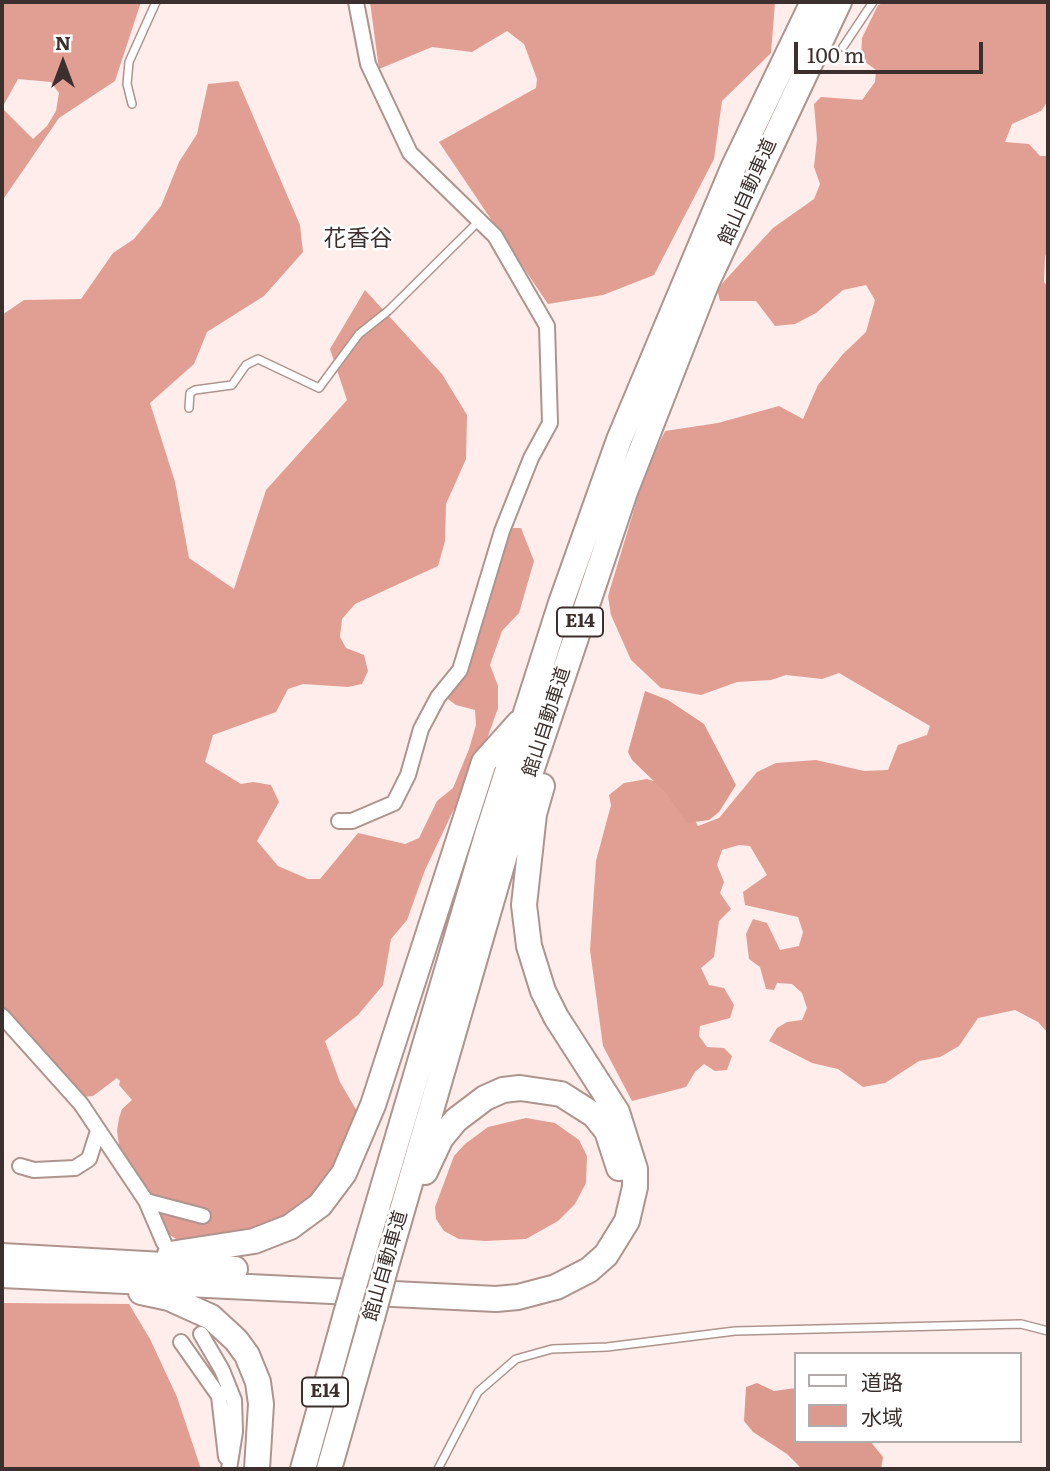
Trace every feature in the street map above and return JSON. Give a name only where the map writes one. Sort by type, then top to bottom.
[{"type":"highway","name":"館山自動車道","points":[[303,1469],[361,1262],[524,717],[619,440],[734,166],[813,2]]},
{"type":"highway","name":"館山自動車道","points":[[329,1469],[517,813],[594,582],[707,282],[839,2]]},
{"type":"highway","points":[[2,1256],[102,1270],[496,1299],[518,1297],[556,1287],[575,1278],[589,1270],[617,1241],[627,1221],[635,1187],[635,1169],[628,1140],[606,1091],[556,1017],[543,991],[529,946],[524,905],[534,814],[594,582]]},
{"type":"highway","points":[[102,1270],[254,1241],[305,1218],[335,1186],[354,1154],[373,1105],[484,762],[524,717]]},
{"type":"highway","points":[[2,1275],[102,1270],[461,1283],[529,1279],[564,1266],[599,1240],[617,1208],[620,1169],[607,1131],[580,1103],[540,1089],[503,1090],[485,1098],[456,1121],[441,1138],[425,1173],[404,1204]]},
{"type":"highway","points":[[102,1270],[195,1308],[211,1317],[236,1340],[247,1355],[258,1382],[262,1427],[257,1469]]},
{"type":"street","points":[[339,821],[352,821],[394,803],[408,775],[421,729],[438,697],[460,670],[502,531],[531,458],[550,423],[547,326],[495,236],[410,153],[368,64],[356,2]]},
{"type":"street","points":[[2,1016],[81,1104],[98,1131],[119,1149],[164,1243]]},
{"type":"street","points":[[20,1166],[34,1170],[75,1168],[89,1159],[98,1131]]},
{"type":"street","points":[[146,1202],[203,1216]]},
{"type":"street","points":[[201,1334],[222,1370],[234,1400],[235,1432],[228,1469]]},
{"type":"street","points":[[181,1342],[219,1396],[228,1469]]},
{"type":"lane","points":[[132,103],[127,84],[129,62],[156,2]]},
{"type":"lane","points":[[844,47],[873,2]]},
{"type":"lane","points":[[189,408],[190,393],[232,385],[246,365],[258,359],[319,388],[359,334],[388,311],[479,221]]},
{"type":"lane","points":[[438,1469],[478,1392],[516,1359],[552,1349],[607,1347],[735,1331],[1021,1324],[1048,1331]]},
{"type":"shaded area","points":[[2,2],[141,2],[115,81],[59,118],[2,201]],"holes":[[[18,79],[51,82],[59,93],[56,111],[47,126],[33,139],[2,108]]]},
{"type":"shaded area","points":[[370,2],[775,2],[771,53],[722,101],[714,159],[654,275],[603,295],[548,304],[439,142],[536,88],[537,79],[524,44],[507,31],[472,52],[432,47],[379,69]]},
{"type":"shaded area","points":[[887,2],[1048,2],[1048,101],[1041,111],[1012,124],[1005,142],[1029,144],[1040,156],[1048,156],[1048,254],[1045,256],[1044,282],[1048,287],[1048,1033],[1038,1022],[1015,1010],[978,1018],[959,1046],[940,1057],[919,1061],[885,1083],[863,1087],[838,1069],[812,1063],[769,1041],[777,1028],[787,1022],[802,1020],[807,1008],[802,993],[792,984],[777,983],[774,990],[766,989],[760,967],[749,959],[746,934],[753,919],[767,923],[780,950],[799,946],[803,932],[798,917],[745,905],[743,892],[767,875],[750,846],[739,845],[722,850],[717,865],[724,882],[720,893],[731,909],[719,921],[714,957],[701,968],[709,985],[724,988],[734,1005],[730,1018],[700,1026],[699,1036],[707,1047],[724,1048],[732,1056],[727,1070],[715,1071],[704,1064],[695,1072],[686,1087],[632,1101],[603,1046],[590,950],[596,861],[611,805],[609,795],[624,783],[647,779],[677,788],[698,826],[719,818],[757,772],[776,763],[816,760],[864,771],[888,770],[898,745],[927,735],[930,726],[839,673],[822,679],[786,675],[771,680],[737,682],[701,695],[661,688],[631,660],[611,615],[608,596],[646,470],[665,431],[718,423],[779,406],[803,419],[818,385],[843,354],[866,332],[875,300],[866,285],[843,290],[816,313],[795,324],[775,326],[756,301],[720,301],[717,289],[773,228],[814,199],[820,184],[814,167],[817,139],[814,104],[821,97],[862,100],[875,82],[876,70],[861,59],[862,38],[878,5]]},
{"type":"shaded area","points":[[238,81],[300,225],[303,252],[264,296],[207,332],[194,364],[150,403],[175,482],[189,558],[234,589],[266,490],[347,400],[330,349],[365,290],[442,374],[467,415],[466,459],[446,504],[445,541],[438,566],[355,604],[342,619],[340,637],[346,648],[364,655],[368,671],[362,684],[348,687],[303,684],[288,689],[276,712],[213,735],[205,762],[241,784],[253,782],[271,785],[279,802],[257,841],[278,866],[308,879],[320,879],[358,833],[405,844],[419,838],[437,801],[453,788],[469,749],[476,725],[475,710],[456,705],[445,697],[506,537],[513,528],[521,528],[534,561],[519,613],[502,631],[490,665],[498,686],[498,708],[466,798],[454,809],[425,870],[407,920],[391,939],[383,985],[358,1015],[325,1041],[340,1082],[361,1118],[329,1184],[270,1228],[179,1241],[167,1233],[158,1217],[161,1212],[120,1152],[117,1131],[119,1118],[122,1109],[132,1100],[119,1085],[120,1081],[117,1078],[93,1096],[83,1097],[2,1011],[2,315],[24,300],[81,299],[113,253],[134,239],[161,206],[179,162],[197,134],[208,84]]},
{"type":"shaded area","points":[[526,1118],[555,1123],[579,1140],[587,1156],[586,1183],[575,1204],[558,1221],[526,1239],[459,1239],[444,1231],[436,1219],[435,1207],[454,1156],[488,1127]]},
{"type":"shaded area","points":[[2,1303],[129,1304],[150,1339],[177,1397],[201,1469],[2,1469]]},
{"type":"water","points":[[645,691],[668,700],[704,724],[736,785],[719,812],[709,820],[687,823],[665,792],[632,760],[628,752]]},
{"type":"water","points":[[757,1383],[774,1391],[794,1388],[794,1443],[872,1443],[883,1457],[881,1469],[802,1469],[787,1454],[753,1432],[744,1421],[746,1387]]},
{"type":"district","name":"花香谷","points":[[358,239]]}]
